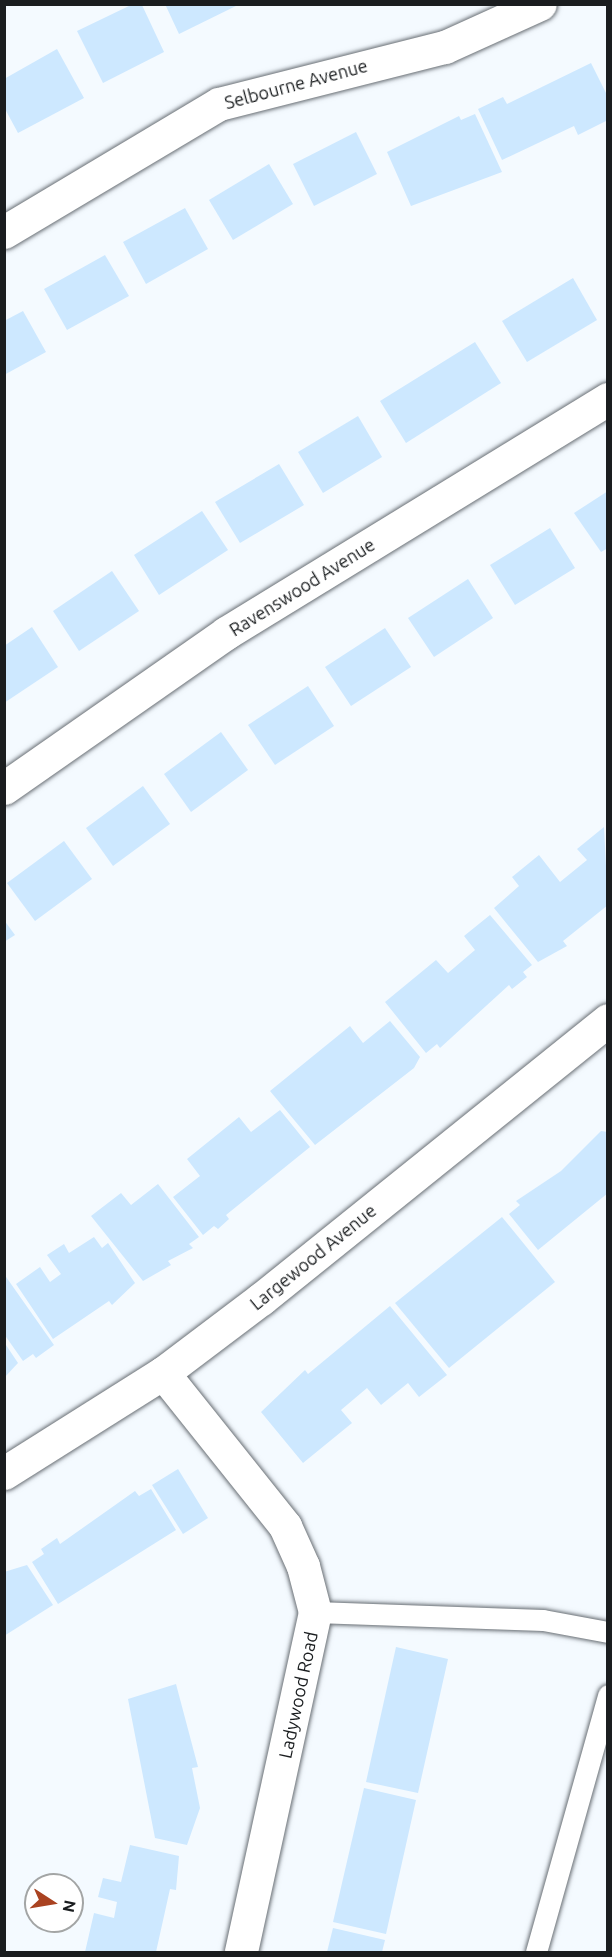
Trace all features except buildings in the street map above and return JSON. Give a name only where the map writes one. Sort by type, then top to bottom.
[{"type":"street","name":"Selbourne Avenue","points":[[4,232],[219,104],[445,47],[540,4]]},
{"type":"street","name":"Ravenswood Avenue","points":[[4,788],[225,633],[608,399]]},
{"type":"street","name":"Largewood Avenue","points":[[4,1473],[164,1372],[608,1020]]},
{"type":"street","name":"Ladywood Road","points":[[164,1372],[285,1526],[303,1566],[315,1612],[241,1953]]},
{"type":"lane","points":[[315,1612],[543,1620],[608,1632]]},
{"type":"lane","points":[[536,1953],[608,1695]]}]
